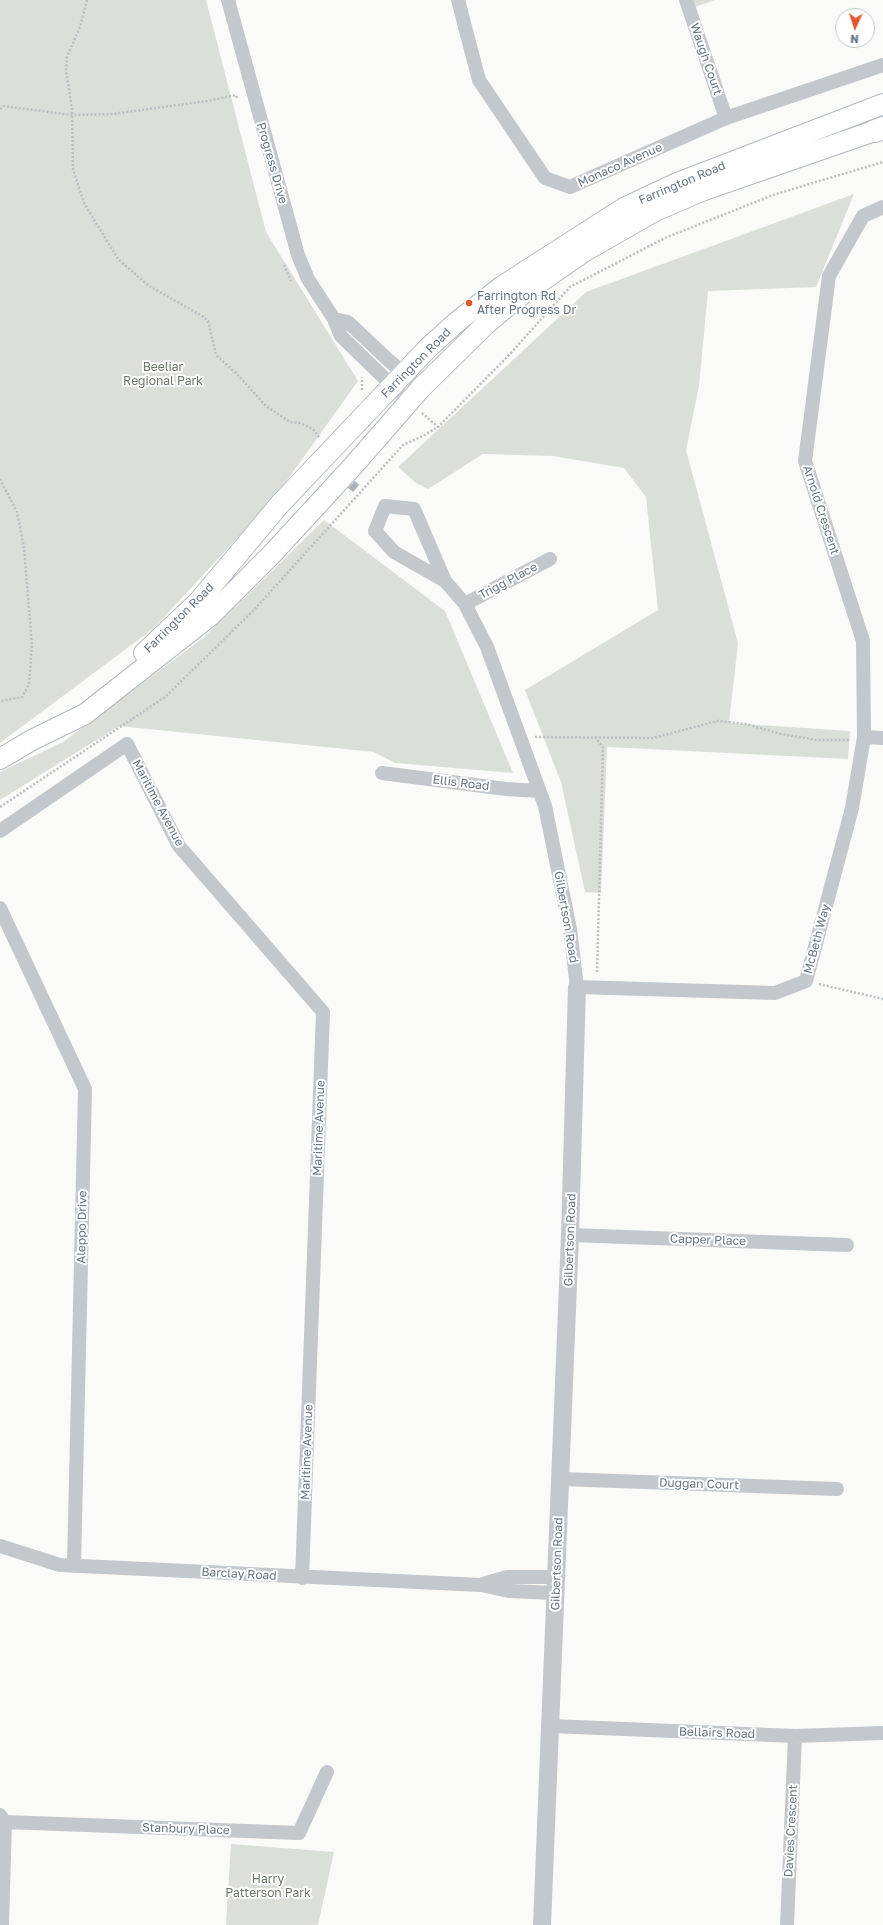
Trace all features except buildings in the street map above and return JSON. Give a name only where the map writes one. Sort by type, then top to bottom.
[{"type":"main road","name":"Farrington Road","points":[[32,740],[154,645],[199,601],[280,504],[398,380],[458,321],[502,287],[624,208],[677,183],[883,104]]},
{"type":"main road","name":"Farrington Road","points":[[0,759],[32,740],[85,714],[210,616],[272,554],[353,466],[415,395],[485,325],[517,298],[585,251],[655,211],[704,190],[880,129]]},
{"type":"street","name":"Progress Drive","points":[[228,0],[298,255],[308,279],[334,319],[341,336],[415,395]]},
{"type":"street","name":"Monaco Avenue","points":[[458,0],[479,80],[545,178],[570,187],[726,118],[883,65]]},
{"type":"street","name":"Waugh Court","points":[[686,0],[726,118]]},
{"type":"street","name":"Arnold Crescent","points":[[864,737],[863,641],[805,461],[829,276],[863,216],[883,207]]},
{"type":"street","name":"Gilbertson Road","points":[[445,581],[414,509],[385,506],[375,531],[394,552],[445,581],[466,604],[487,647],[545,806],[570,929],[577,987],[561,1479],[542,1925]]},
{"type":"street","name":"Trigg Place","points":[[466,604],[550,559]]},
{"type":"street","points":[[864,737],[883,738]]},
{"type":"street","name":"McBeth Way","points":[[577,987],[775,993],[806,981],[852,808],[864,737]]},
{"type":"street","name":"Maritime Avenue","points":[[0,831],[127,744],[179,846],[323,1012],[302,1578]]},
{"type":"street","name":"Ellis Road","points":[[382,773],[506,789],[539,791]]},
{"type":"street","name":"Aleppo Drive","points":[[0,908],[85,1089],[74,1566]]},
{"type":"street","name":"Capper Place","points":[[570,1235],[847,1244]]},
{"type":"street","name":"Duggan Court","points":[[561,1479],[837,1489]]},
{"type":"street","name":"Barclay Road","points":[[0,1546],[60,1565],[74,1566],[302,1578],[481,1585],[509,1591],[557,1585]]},
{"type":"street","name":"Bellairs Road","points":[[551,1726],[795,1736],[883,1733]]},
{"type":"street","name":"Davies Crescent","points":[[787,1925],[795,1736]]},
{"type":"street","name":"Stanbury Place","points":[[3,1819],[299,1833],[327,1772]]},
{"type":"street","points":[[2,1925],[3,1819]]},
{"type":"path","points":[[87,0],[80,27],[67,57],[66,70],[72,115],[73,169],[84,203],[118,259],[149,286],[196,312],[208,321],[216,355],[238,375],[266,406],[290,422],[300,423],[313,429],[320,439],[325,434]]},
{"type":"path","points":[[0,109],[4,106],[72,115],[112,114],[207,101],[236,95],[238,102]]},
{"type":"path","points":[[0,807],[166,697],[253,611],[403,445],[438,427],[511,353],[570,287],[665,238],[773,195],[883,162]]},
{"type":"path","points":[[283,260],[287,275],[294,286]]},
{"type":"path","points":[[360,372],[363,381],[361,394]]},
{"type":"path","points":[[0,480],[17,512],[24,548],[32,645],[29,684],[22,697],[0,701]]},
{"type":"path","points":[[521,741],[534,737],[653,738],[718,721],[746,724],[781,734],[818,740],[845,741],[864,737]]},
{"type":"path","points":[[577,987],[597,975],[602,747],[595,737]]},
{"type":"path","points":[[806,981],[883,999]]},
{"type":"green space","name":"Beeliar Regional Park","points":[[0,0],[206,0],[266,232],[358,381],[275,497],[154,628],[0,743]]},
{"type":"green space","points":[[690,0],[715,0],[692,8]]},
{"type":"green space","points":[[854,194],[816,287],[708,291],[699,386],[686,450],[738,643],[729,723],[850,731],[848,759],[607,747],[601,893],[585,892],[561,782],[525,690],[658,610],[646,497],[624,468],[553,456],[483,454],[428,489],[416,483],[398,467],[586,292]]},
{"type":"green space","points":[[324,520],[445,611],[513,773],[395,763],[374,752],[119,726],[0,800],[0,772],[63,742],[202,639]]},
{"type":"green space","name":"Harry Patterson Park","points":[[231,1844],[334,1852],[318,1925],[226,1925]]},
{"type":"place","name":"Farrington Rd After Progress Dr","points":[[469,303]]}]
